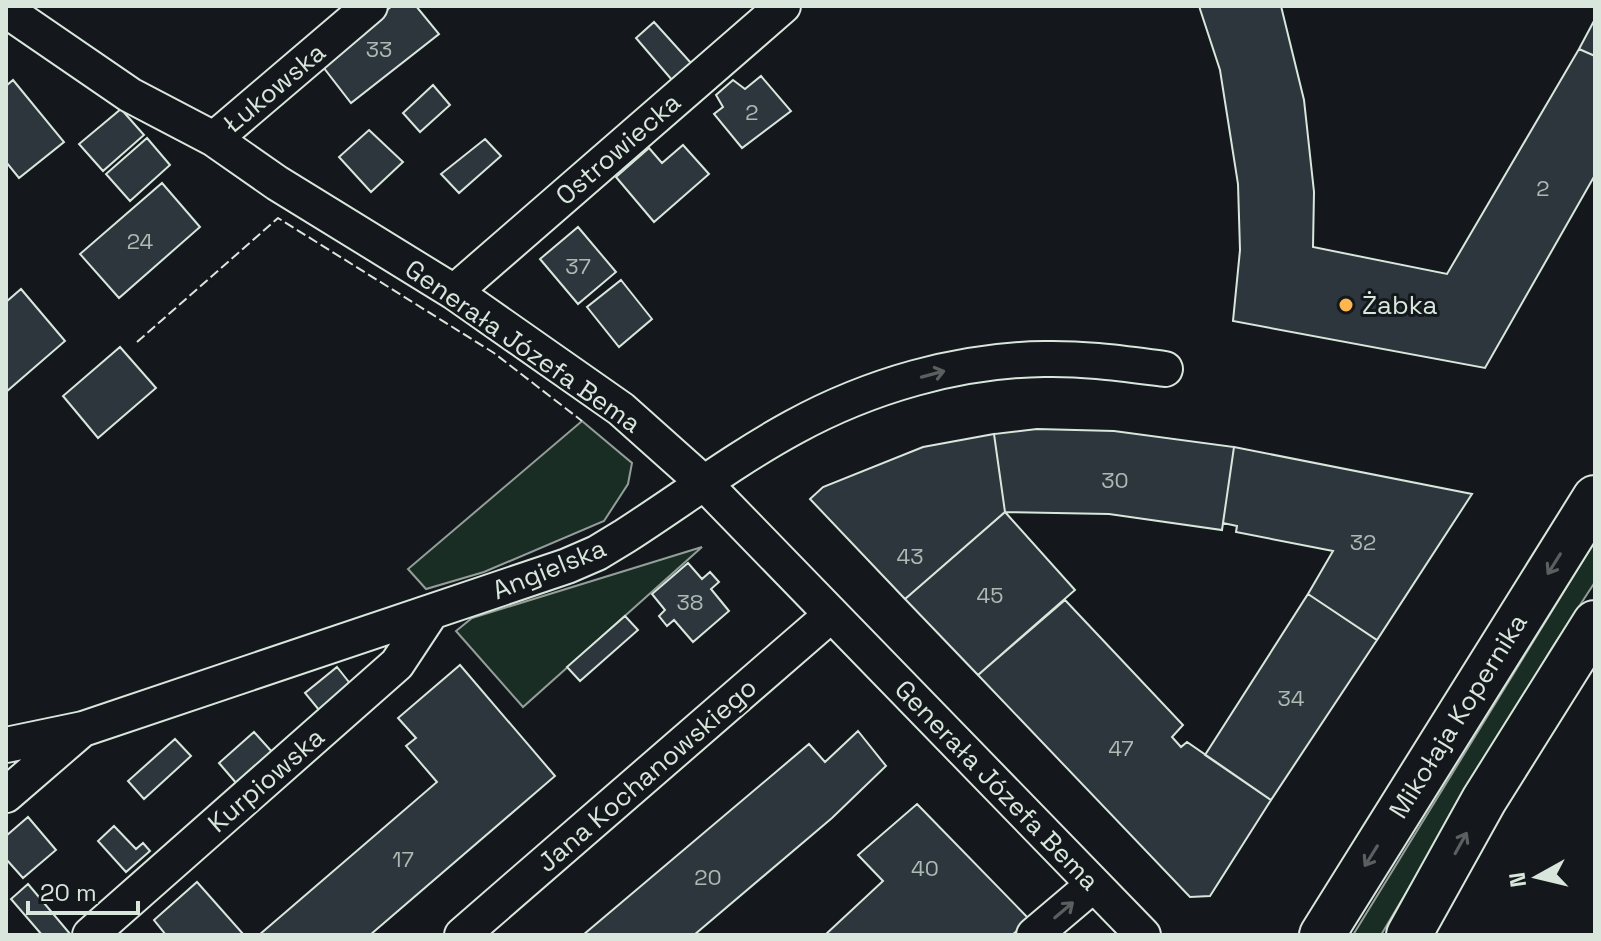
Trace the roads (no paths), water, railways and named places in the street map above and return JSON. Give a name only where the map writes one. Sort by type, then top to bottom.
[{"type":"main road","name":"Mikołaja Kopernika","points":[[1322,935],[1595,498]]},
{"type":"main road","points":[[1409,935],[1484,800],[1595,623]]},
{"type":"street","name":"Łukowska","points":[[214,139],[370,6]]},
{"type":"street","name":"Ostrowiecka","points":[[454,292],[783,6]]},
{"type":"street","name":"Generała Józefa Bema","points":[[6,10],[130,95],[214,139],[277,183],[454,292],[621,409],[705,484],[1143,935]]},
{"type":"street","name":"Angielska","points":[[6,745],[83,729],[430,614],[597,553],[794,427],[859,398],[943,371],[1003,362],[1076,360],[1165,369]]},
{"type":"street","name":"Kurpiowska","points":[[90,935],[397,664],[430,614]]},
{"type":"street","name":"Jana Kochanowskiego","points":[[462,935],[831,615]]},
{"type":"street","points":[[6,795],[83,729]]},
{"type":"street","points":[[1034,935],[1093,885]]},
{"type":"place","name":"Żabka","points":[[1346,305]]}]
